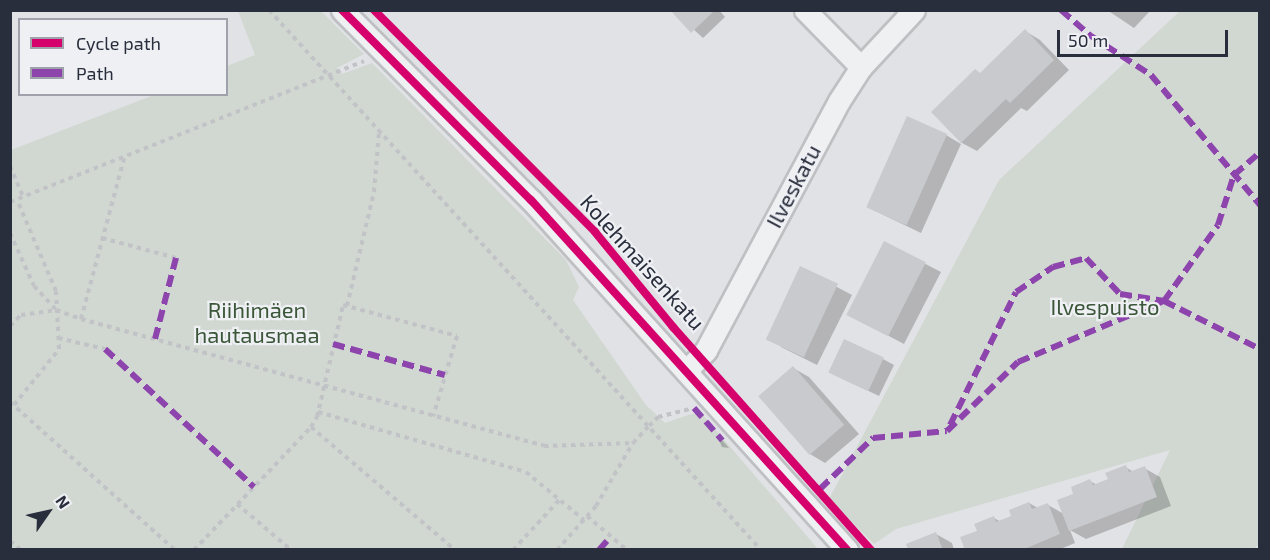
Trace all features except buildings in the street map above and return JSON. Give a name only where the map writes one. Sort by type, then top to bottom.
[{"type":"street","name":"Kolehmaisenkatu","points":[[342,10],[531,200],[848,549]]},
{"type":"street","points":[[805,10],[861,67]]},
{"type":"street","name":"Ilveskatu","points":[[686,371],[706,350],[861,67],[914,10]]},
{"type":"path","points":[[268,10],[761,549]]},
{"type":"path","points":[[10,202],[384,53]]},
{"type":"path","points":[[347,306],[374,192],[379,132]]},
{"type":"path","points":[[81,319],[124,157]]},
{"type":"path","points":[[10,166],[23,197]]},
{"type":"path","points":[[17,200],[56,291],[59,349],[12,404],[175,549]]},
{"type":"path","points":[[10,233],[34,286],[56,310],[81,319],[544,447],[633,443]]},
{"type":"path","points":[[102,238],[176,258]]},
{"type":"path","points":[[194,549],[311,427],[318,412],[322,385],[343,305],[457,336],[433,417]]},
{"type":"path","points":[[10,327],[21,315],[56,310]]},
{"type":"path","points":[[58,338],[105,349]]},
{"type":"path","points":[[557,549],[586,518],[633,443],[649,426],[658,417],[696,407],[708,397]]},
{"type":"path","points":[[318,412],[526,472],[627,549]]},
{"type":"path","points":[[311,427],[455,549]]},
{"type":"path","points":[[513,549],[560,499]]},
{"type":"path","points":[[237,504],[291,549]]},
{"type":"path","points":[[10,541],[21,549]]},
{"type":"green space","name":"Riihimäen hautausmaa","points":[[238,11],[321,11],[364,54],[337,68],[342,74],[372,63],[566,260],[579,287],[573,300],[646,405],[665,423],[691,414],[702,414],[818,549],[11,549],[11,150],[151,96],[228,96],[228,66],[255,55]]},
{"type":"green space","name":"Ilvespuisto","points":[[1180,11],[1259,11],[1260,543],[1254,549],[1122,549],[1170,450],[896,529],[874,544],[829,499],[999,180]]},
{"type":"marked path","points":[[1061,10],[1091,36],[1151,75],[1260,205]]},
{"type":"marked path","points":[[950,425],[1016,292],[1053,267],[1086,258],[1120,294],[1164,301],[1218,225],[1234,175],[1260,152]]},
{"type":"marked path","points":[[155,339],[176,258]]},
{"type":"marked path","points":[[820,489],[873,438],[947,431],[1018,362],[1164,301],[1260,349]]},
{"type":"marked path","points":[[333,344],[445,375]]},
{"type":"marked path","points":[[105,349],[254,487]]},
{"type":"marked path","points":[[694,408],[722,440]]},
{"type":"marked path","points":[[599,550],[611,536]]},
{"type":"cycle path","points":[[342,10],[531,200],[847,550]]},
{"type":"cycle path","points":[[374,10],[595,232],[673,327],[871,550]]}]
